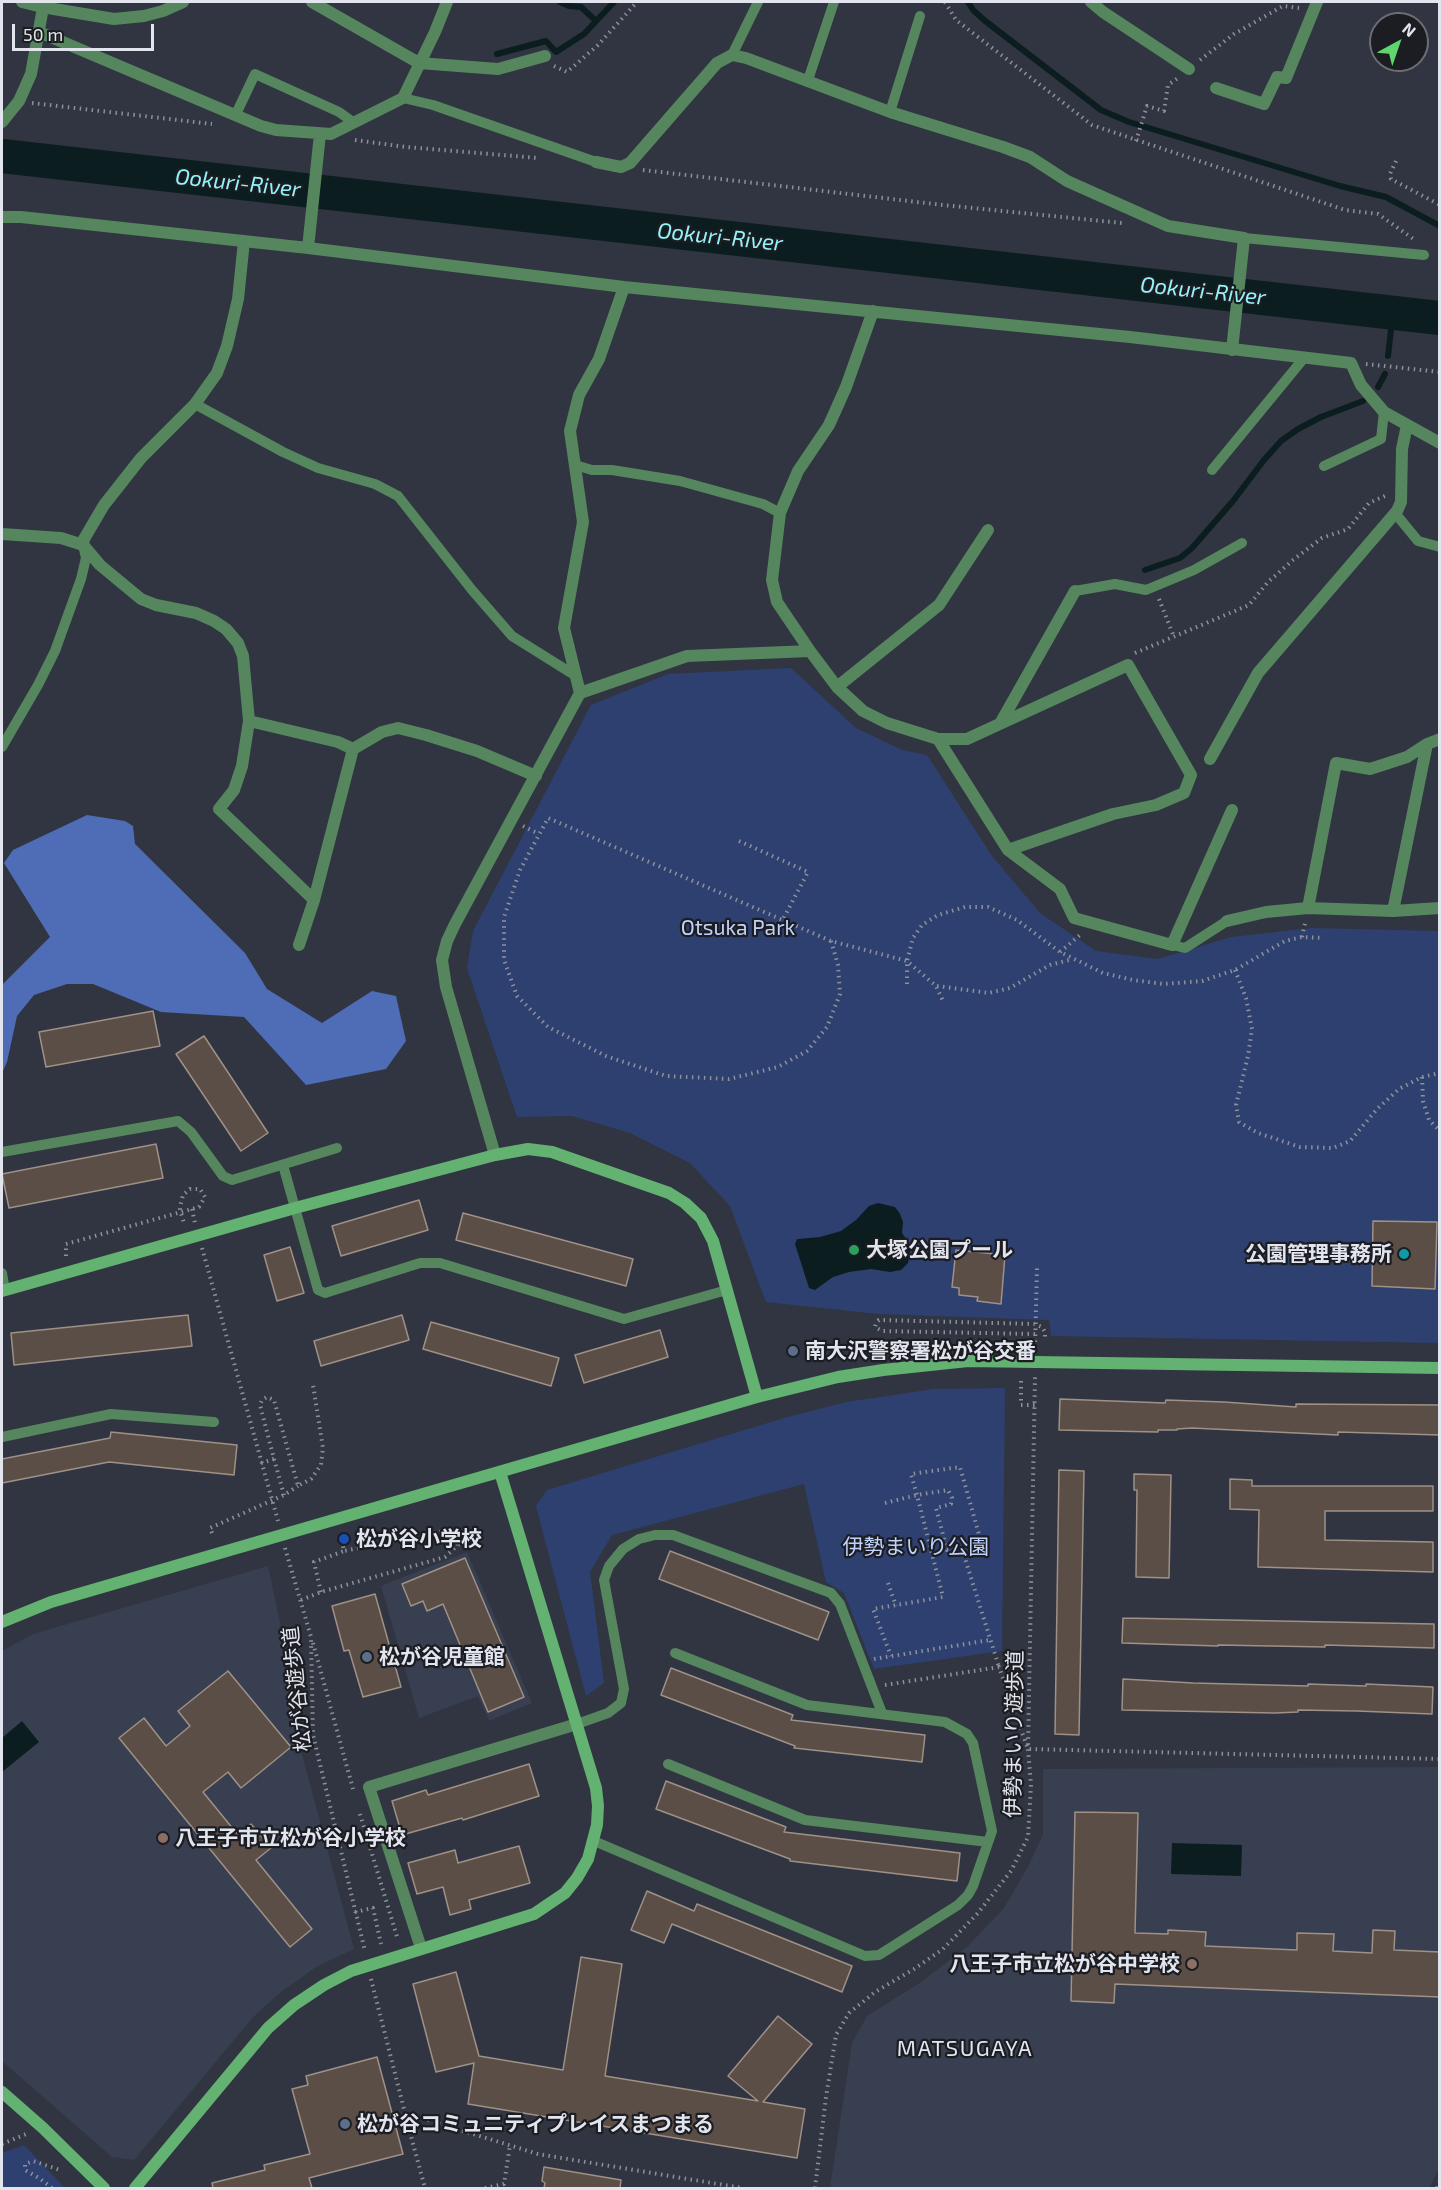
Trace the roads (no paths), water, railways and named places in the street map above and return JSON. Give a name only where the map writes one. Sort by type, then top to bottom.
[{"type":"street","points":[[22,2],[43,4],[114,19],[144,16],[164,11],[183,2]]},
{"type":"street","points":[[312,2],[419,63],[498,69],[545,56]]},
{"type":"street","points":[[39,32],[261,126],[320,137],[331,134],[403,98],[447,2]]},
{"type":"street","points":[[1090,2],[1104,7],[1189,69]]},
{"type":"street","points":[[2,122],[19,101],[31,74],[43,4]]},
{"type":"street","points":[[1216,88],[1264,104],[1277,77],[1286,78],[1316,5]]},
{"type":"street","points":[[596,162],[621,167],[630,163],[705,75],[717,63],[732,55],[808,80],[890,112],[1030,158],[1067,181],[1168,226],[1244,242],[1232,347]]},
{"type":"street","points":[[308,245],[320,137]]},
{"type":"street","points":[[2,217],[21,217],[244,241],[308,245],[624,287],[1232,347],[1351,363],[1361,385],[1384,412],[1440,442]]},
{"type":"street","points":[[83,545],[84,539],[104,505],[141,458],[195,404],[217,373],[227,346],[238,299],[244,241]]},
{"type":"street","points":[[495,1155],[446,987],[442,960],[455,924],[580,693],[564,628],[583,522],[570,431],[579,395],[599,359],[624,287]]},
{"type":"street","points":[[873,311],[846,387],[829,425],[798,471],[780,513],[772,580],[777,602],[810,651],[837,687],[862,711],[887,723],[938,739],[967,739],[1128,665],[1191,775],[1184,793],[1156,805],[1113,814],[1008,850]]},
{"type":"street","points":[[1210,759],[1258,673],[1395,513],[1401,502],[1402,449],[1407,425]]},
{"type":"street","points":[[837,687],[939,605],[988,530]]},
{"type":"street","points":[[2,534],[61,538],[83,545],[100,565],[141,598],[156,605],[196,613],[214,621],[226,629],[238,643],[243,656],[249,721],[242,766],[234,790],[219,809],[314,900]]},
{"type":"street","points":[[1001,723],[1075,591]]},
{"type":"street","points":[[580,693],[687,656],[810,651]]},
{"type":"street","points":[[249,721],[338,742],[353,749]]},
{"type":"street","points":[[299,945],[314,900],[353,749],[382,732],[398,728],[477,751],[536,776]]},
{"type":"street","points":[[938,739],[1008,850],[1060,889],[1074,918],[1172,945],[1232,810]]},
{"type":"street","points":[[1308,908],[1336,763],[1371,769],[1407,757],[1427,744],[1440,739]]},
{"type":"street","points":[[1393,911],[1427,744]]},
{"type":"street","points":[[1227,921],[1266,912],[1308,908],[1393,911],[1440,908]]},
{"type":"street","points":[[3,1291],[295,1208],[495,1155],[528,1149],[552,1152],[669,1193],[685,1203],[701,1218],[713,1241],[757,1397]]},
{"type":"street","points":[[2,1622],[51,1602],[757,1397],[838,1377],[968,1361],[1440,1368]]},
{"type":"street","points":[[135,2188],[268,2028],[294,2005],[324,1984],[351,1971],[519,1919],[549,1906],[565,1893],[588,1859],[594,1841],[598,1806],[596,1788],[500,1472]]},
{"type":"street","points":[[421,1948],[369,1787],[577,1724]]},
{"type":"street","points":[[2,2092],[43,2128],[104,2188]]},
{"type":"lane","points":[[732,55],[758,2]]},
{"type":"lane","points":[[808,80],[834,2]]},
{"type":"lane","points":[[890,112],[920,16]]},
{"type":"lane","points":[[236,114],[255,74],[339,112],[353,122]]},
{"type":"lane","points":[[403,98],[434,105],[596,162]]},
{"type":"lane","points":[[1244,242],[1424,255]]},
{"type":"lane","points":[[1212,470],[1304,358]]},
{"type":"lane","points":[[195,404],[318,468],[375,484],[398,496],[472,590],[512,636],[576,676]]},
{"type":"lane","points":[[1324,466],[1381,439],[1384,412]]},
{"type":"lane","points":[[575,465],[592,470],[612,470],[680,481],[763,504],[780,513]]},
{"type":"lane","points":[[1395,513],[1418,541],[1440,547]]},
{"type":"lane","points":[[1075,591],[1115,584],[1146,590],[1194,570],[1242,543]]},
{"type":"lane","points":[[2,747],[55,651],[81,579],[86,558],[83,545]]},
{"type":"lane","points":[[1172,945],[1185,948],[1227,921]]},
{"type":"lane","points":[[2,1152],[178,1121],[191,1132],[223,1176],[232,1180],[337,1148]]},
{"type":"lane","points":[[283,1165],[318,1290],[325,1293],[420,1263],[440,1263],[624,1319],[727,1290]]},
{"type":"lane","points":[[2,1273],[3,1291]]},
{"type":"lane","points":[[2,1437],[111,1414],[214,1422]]},
{"type":"lane","points":[[577,1724],[608,1713],[621,1703],[624,1689],[604,1580],[609,1566],[623,1550],[639,1539],[655,1535],[674,1535],[831,1593],[840,1604],[882,1713]]},
{"type":"lane","points":[[594,1841],[865,1956],[879,1955],[958,1905],[973,1886],[992,1831],[973,1743],[967,1734],[945,1722],[807,1705],[675,1653]]},
{"type":"lane","points":[[668,1764],[805,1820],[988,1842]]},
{"type":"waterway","points":[[560,2],[569,6],[581,7],[596,21]]},
{"type":"waterway","points":[[497,54],[546,41],[556,52],[584,34],[614,2]]},
{"type":"waterway","points":[[968,2],[984,20],[1101,110],[1129,122],[1340,186],[1386,197],[1440,226]]},
{"type":"waterway","name":"Ookuri-River","points":[[2,156],[1440,318]]},
{"type":"waterway","points":[[1388,356],[1393,312]]},
{"type":"waterway","points":[[1378,387],[1385,374]]},
{"type":"waterway","points":[[1145,570],[1180,558],[1192,548],[1281,441],[1321,417],[1363,401]]},
{"type":"place","name":"大塚公園プール","points":[[854,1250]]},
{"type":"place","name":"公園管理事務所","points":[[1404,1254]]},
{"type":"place","name":"南大沢警察署松が谷交番","points":[[793,1351]]},
{"type":"place","name":"松が谷小学校","points":[[344,1539]]},
{"type":"place","name":"松が谷児童館","points":[[367,1657]]},
{"type":"place","name":"八王子市立松が谷小学校","points":[[163,1838]]},
{"type":"place","name":"八王子市立松が谷中学校","points":[[1192,1964]]},
{"type":"place","name":"松が谷コミュニティプレイスまつまる","points":[[345,2124]]},
{"type":"district","name":"MATSUGAYA","points":[[965,2049]]},
{"type":"park label","name":"Otsuka Park","points":[[738,928]]},
{"type":"park label","name":"伊勢まいり公園","points":[[916,1547]]}]
